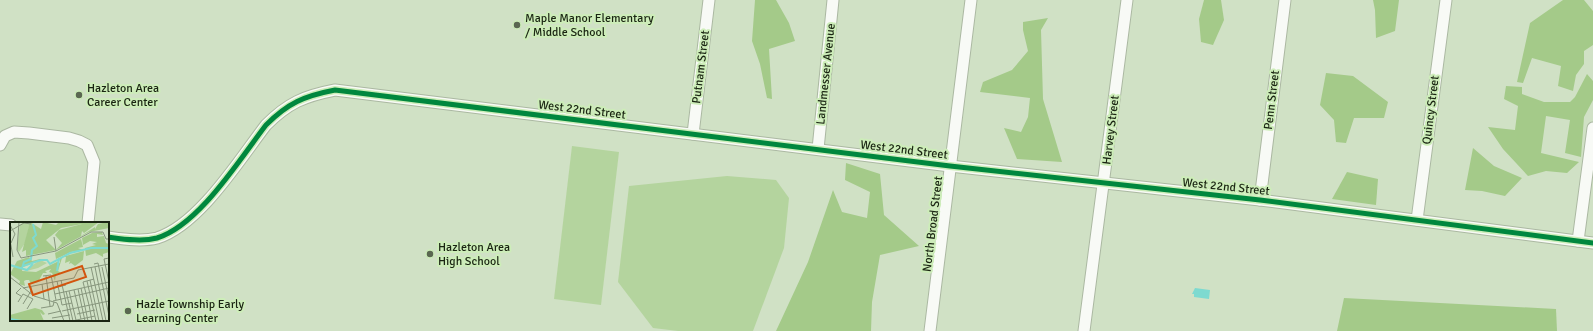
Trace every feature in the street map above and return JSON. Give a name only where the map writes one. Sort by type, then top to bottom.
[{"type":"street","name":"Putnam Street","points":[[693,134],[709,0]]},
{"type":"street","name":"Landmesser Avenue","points":[[818,149],[833,0]]},
{"type":"street","name":"North Broad Street","points":[[930,331],[971,0]]},
{"type":"street","name":"Harvey Street","points":[[1084,331],[1127,0]]},
{"type":"street","name":"Penn Street","points":[[1260,200],[1285,0]]},
{"type":"street","name":"Quincy Street","points":[[1417,220],[1446,0]]},
{"type":"street","name":"West 22nd Street","points":[[109,237],[124,239],[156,238],[178,227],[196,213],[214,193],[266,125],[284,108],[300,99],[335,90],[950,166],[1260,200],[1593,243]]},
{"type":"street","points":[[1578,241],[1593,128]]},
{"type":"street","points":[[0,145],[4,136],[14,132],[69,138],[86,145],[94,162],[88,222]]},
{"type":"street","points":[[0,224],[10,225]]},
{"type":"green space","points":[[755,0],[776,0],[789,23],[795,41],[769,49],[772,99],[767,98],[760,64],[752,41]]},
{"type":"green space","points":[[1204,0],[1221,0],[1224,20],[1213,45],[1201,42],[1199,19]]},
{"type":"green space","points":[[1373,0],[1399,0],[1395,31],[1376,38],[1375,10]]},
{"type":"green space","points":[[1563,0],[1584,0],[1593,11],[1593,45],[1584,51],[1584,64],[1576,75],[1573,91],[1558,86],[1561,66],[1532,58],[1523,83],[1517,82],[1530,23]]},
{"type":"green space","points":[[1048,18],[1041,30],[1043,99],[1062,162],[1017,159],[1004,128],[1021,132],[1028,117],[1030,98],[980,92],[983,82],[1012,70],[1028,51],[1023,30],[1023,22]]},
{"type":"green space","points":[[1326,73],[1353,76],[1388,102],[1384,118],[1354,118],[1346,143],[1336,142],[1334,120],[1320,105]]},
{"type":"green space","points":[[1587,74],[1593,81],[1593,100],[1584,117],[1581,157],[1565,153],[1570,120],[1546,116],[1541,153],[1579,162],[1567,173],[1546,171],[1528,176],[1503,149],[1488,127],[1515,130],[1518,106],[1504,99],[1506,86],[1522,87],[1522,94],[1544,102],[1570,102],[1575,97]]},
{"type":"green space","points":[[572,146],[619,152],[601,305],[554,299]]},
{"type":"green space","points":[[1473,148],[1494,166],[1522,178],[1505,196],[1482,191],[1465,190]]},
{"type":"green space","points":[[846,163],[880,174],[884,215],[919,246],[880,255],[872,302],[871,331],[776,331],[808,262],[833,190],[842,212],[867,218],[870,192],[845,180]]},
{"type":"green space","points":[[1347,172],[1378,179],[1376,205],[1332,199]]},
{"type":"green space","points":[[727,176],[776,180],[789,198],[784,248],[753,331],[678,331],[653,328],[618,282],[629,186]]},
{"type":"green space","points":[[1344,298],[1556,309],[1557,331],[1337,331]]},
{"type":"water","points":[[1195,288],[1210,290],[1209,299],[1194,297],[1194,294],[1192,294]]},
{"type":"cycle path","points":[[109,237],[145,240],[157,238],[173,231],[203,206],[231,173],[266,125],[274,117],[289,106],[305,98],[335,90],[950,166],[1260,200],[1593,243]]},
{"type":"place","name":"Maple Manor Elementary / Middle School","points":[[517,25]]},
{"type":"place","name":"Hazleton Area Career Center","points":[[79,95]]},
{"type":"place","name":"Hazleton Area High School","points":[[430,254]]},
{"type":"place","name":"Hazle Township Early Learning Center","points":[[128,311]]}]
